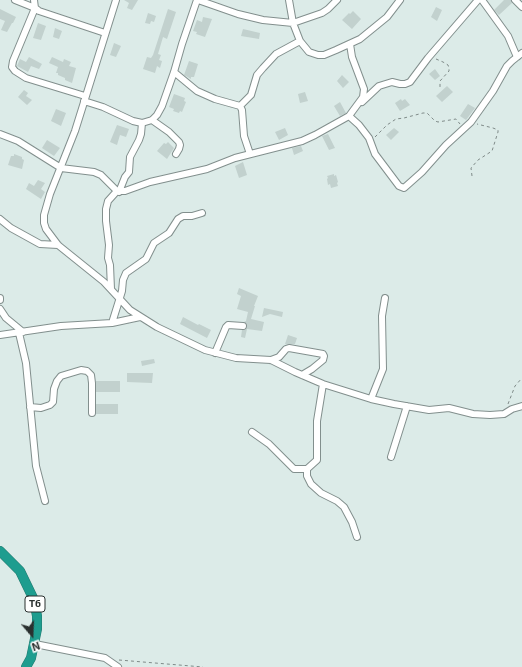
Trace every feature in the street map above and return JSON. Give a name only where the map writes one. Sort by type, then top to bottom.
[{"type":"highway","name":"T6","points":[[0,551],[20,571],[34,600],[37,616],[35,644],[31,658],[26,667]]},
{"type":"street","points":[[15,0],[39,11],[106,33]]},
{"type":"street","points":[[34,0],[35,8],[13,61],[12,67],[15,71],[26,78],[84,98],[133,121],[142,123],[152,120],[162,106],[198,0],[238,14],[262,20],[293,23],[328,10],[337,0]]},
{"type":"street","points":[[116,0],[84,98],[75,131],[44,214],[46,229],[58,245],[111,289],[130,310],[140,317],[194,345],[214,353],[236,358],[271,360],[323,384],[371,399],[429,410],[449,408],[490,416],[506,413],[512,409],[522,406]]},
{"type":"street","points":[[289,0],[293,23],[300,41],[309,52],[318,55],[324,55],[360,39],[381,22],[394,9],[398,1]]},
{"type":"street","points":[[0,134],[18,142],[61,168],[94,172],[101,175],[118,192],[125,192],[159,179],[207,169],[250,154],[302,141],[350,116],[379,86],[392,82],[405,84],[410,82],[430,55],[478,0]]},
{"type":"street","points":[[350,116],[359,125],[370,142],[375,154],[399,186],[404,188],[422,172],[446,144],[471,122],[493,90],[507,66],[519,55],[504,30],[482,0]]},
{"type":"street","points":[[515,0],[522,7]]},
{"type":"street","points":[[240,106],[250,95],[257,75],[263,68],[276,54],[300,41]]},
{"type":"street","points":[[350,44],[352,57],[364,89],[363,98],[359,105]]},
{"type":"street","points":[[174,72],[197,91],[214,99],[240,106]]},
{"type":"street","points":[[240,106],[242,110],[244,136],[250,154]]},
{"type":"street","points":[[152,120],[169,132],[179,142],[179,149],[176,154]]},
{"type":"street","points":[[111,289],[106,208],[108,201],[118,192],[129,172],[130,156],[139,140],[142,123]]},
{"type":"street","points":[[112,323],[122,291],[123,280],[126,274],[146,259],[154,243],[166,236],[178,219],[183,216],[192,216],[202,213]]},
{"type":"street","points":[[0,219],[12,228],[40,244],[58,245]]},
{"type":"street","points":[[371,399],[383,369],[384,354],[382,316],[385,298]]},
{"type":"street","points":[[0,309],[6,318],[21,332],[26,363],[36,466],[45,501]]},
{"type":"street","points":[[0,335],[62,326],[112,323],[140,317]]},
{"type":"street","points":[[214,353],[228,325],[243,326]]},
{"type":"street","points":[[271,360],[279,357],[286,349],[289,348],[323,354],[323,360],[302,375]]},
{"type":"street","points":[[30,407],[40,408],[50,405],[53,402],[52,395],[57,381],[61,376],[82,370],[87,371],[91,375],[92,413]]},
{"type":"street","points":[[323,384],[318,421],[317,460],[307,469],[306,476],[311,484],[324,496],[337,501],[344,507],[352,522],[357,537]]},
{"type":"street","points":[[391,457],[407,406]]},
{"type":"street","points":[[252,432],[269,444],[294,469],[307,469]]},
{"type":"street","points":[[35,644],[105,658],[118,667]]},
{"type":"path","points":[[430,55],[436,60],[444,62],[449,68],[449,71],[440,81],[440,87]]},
{"type":"path","points":[[370,142],[396,118],[404,118],[423,113],[427,113],[438,122],[456,120],[465,128]]},
{"type":"path","points":[[471,122],[498,130],[492,151],[478,160],[470,168],[472,176]]},
{"type":"path","points":[[506,413],[510,395],[522,378]]},
{"type":"path","points":[[105,658],[203,667]]},
{"type":"building","points":[[124,0],[138,0],[132,10],[127,8],[129,3]]},
{"type":"building","points":[[504,0],[511,0],[512,3],[499,15],[494,10]]},
{"type":"building","points":[[436,7],[442,10],[437,21],[431,17]]},
{"type":"building","points":[[0,9],[16,17],[7,32],[1,30],[5,21],[0,19]]},
{"type":"building","points":[[168,9],[176,12],[167,39],[163,37],[158,54],[161,55],[159,60],[162,61],[160,68],[157,66],[155,73],[143,69],[147,57],[151,58],[153,55]]},
{"type":"building","points":[[353,11],[361,19],[352,29],[342,20]]},
{"type":"building","points":[[148,13],[156,16],[154,22],[151,21],[150,24],[145,23]]},
{"type":"building","points":[[203,17],[212,19],[205,37],[196,34],[197,32],[193,31],[197,20],[202,22]]},
{"type":"building","points":[[38,23],[46,26],[41,40],[33,38]]},
{"type":"building","points":[[55,28],[62,31],[59,39],[53,37]]},
{"type":"building","points":[[243,29],[260,33],[259,39],[241,36]]},
{"type":"building","points":[[114,43],[121,46],[116,57],[110,55]]},
{"type":"building","points":[[29,57],[42,64],[39,69],[31,66],[28,72],[17,66],[20,59],[26,62]]},
{"type":"building","points":[[52,57],[63,62],[64,59],[71,62],[69,66],[76,68],[72,83],[56,73],[58,67],[49,63]]},
{"type":"building","points":[[189,61],[198,64],[194,77],[191,77],[191,79],[184,75]]},
{"type":"building","points":[[435,69],[440,76],[435,80],[429,74]]},
{"type":"building","points":[[342,75],[349,82],[343,88],[337,81]]},
{"type":"building","points":[[447,86],[453,92],[442,102],[436,96]]},
{"type":"building","points":[[24,90],[28,93],[26,96],[32,100],[27,105],[18,97]]},
{"type":"building","points":[[305,92],[308,101],[300,103],[298,94]]},
{"type":"building","points":[[174,94],[185,98],[184,101],[186,102],[182,112],[180,111],[179,113],[173,111],[174,109],[169,107]]},
{"type":"building","points":[[401,99],[402,101],[405,99],[410,105],[400,111],[395,103]]},
{"type":"building","points":[[340,102],[346,113],[340,116],[334,106]]},
{"type":"building","points":[[468,104],[475,108],[466,120],[460,116]]},
{"type":"building","points":[[56,109],[66,113],[61,126],[51,121]]},
{"type":"building","points":[[117,125],[129,129],[126,137],[120,135],[117,145],[110,142]]},
{"type":"building","points":[[285,128],[288,135],[279,140],[275,132]]},
{"type":"building","points":[[394,128],[399,132],[391,140],[386,135]]},
{"type":"building","points":[[328,134],[335,148],[329,150],[322,136]]},
{"type":"building","points":[[47,140],[60,148],[54,156],[42,148]]},
{"type":"building","points":[[168,142],[174,148],[167,159],[157,151],[164,143],[166,144]]},
{"type":"building","points":[[301,146],[303,151],[294,155],[292,148]]},
{"type":"building","points":[[14,154],[22,157],[24,160],[22,169],[8,165],[11,156],[14,156]]},
{"type":"building","points":[[243,162],[247,175],[239,178],[235,166]]},
{"type":"building","points":[[334,174],[334,176],[336,175],[338,186],[331,188],[330,184],[328,185],[327,176]]},
{"type":"building","points":[[38,180],[45,183],[41,189],[45,192],[41,199],[26,189],[29,183],[34,186]]},
{"type":"building","points":[[239,288],[258,296],[251,319],[264,322],[262,331],[247,329],[245,338],[241,337],[242,330],[245,330],[247,327],[247,324],[244,322],[246,321],[248,312],[237,309],[241,296],[237,294]]},
{"type":"building","points":[[264,308],[283,312],[282,317],[270,314],[262,317]]},
{"type":"building","points":[[183,317],[211,330],[207,338],[180,324]]},
{"type":"building","points":[[288,335],[297,338],[295,344],[285,344]]},
{"type":"building","points":[[154,359],[155,363],[142,366],[141,361]]},
{"type":"building","points":[[127,373],[153,373],[152,383],[127,382]]},
{"type":"building","points":[[96,381],[120,381],[120,392],[96,392]]},
{"type":"building","points":[[96,404],[118,404],[118,414],[96,414]]}]
